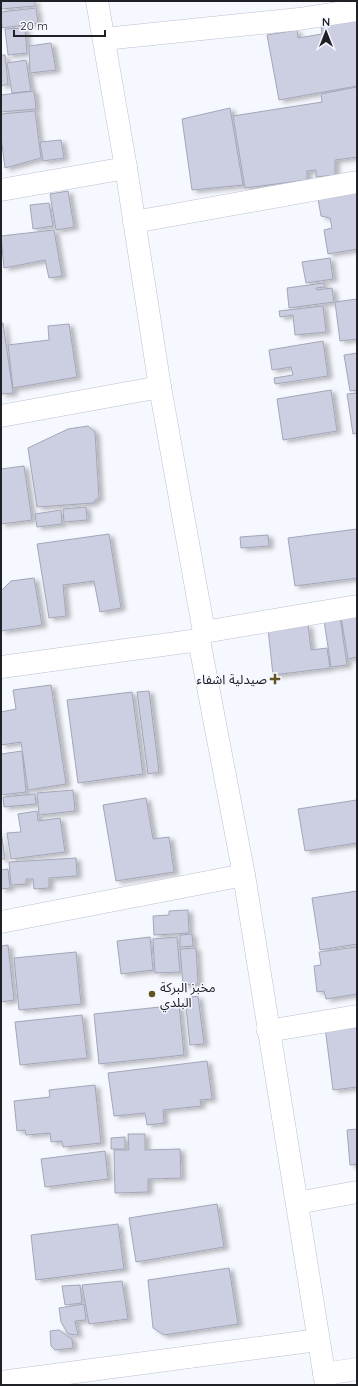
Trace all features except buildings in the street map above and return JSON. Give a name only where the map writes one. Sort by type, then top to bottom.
[{"type":"street","points":[[97,1],[126,168],[160,387],[244,875],[325,1379],[357,1369]]},
{"type":"street","points":[[104,39],[299,19],[357,10]]},
{"type":"street","points":[[1,190],[126,168]]},
{"type":"street","points":[[134,222],[357,182]]},
{"type":"street","points":[[1,416],[160,387]]},
{"type":"street","points":[[1,668],[202,636],[357,606]]},
{"type":"street","points":[[1,922],[244,875]]},
{"type":"street","points":[[268,1031],[357,1016]]},
{"type":"street","points":[[296,1203],[357,1192]]},
{"type":"street","points":[[1,1382],[318,1340]]},
{"type":"place","name":"صيدلية اشفاء","points":[[275,679]]},
{"type":"place","name":"مخبز البركة البلدي","points":[[152,994]]}]
